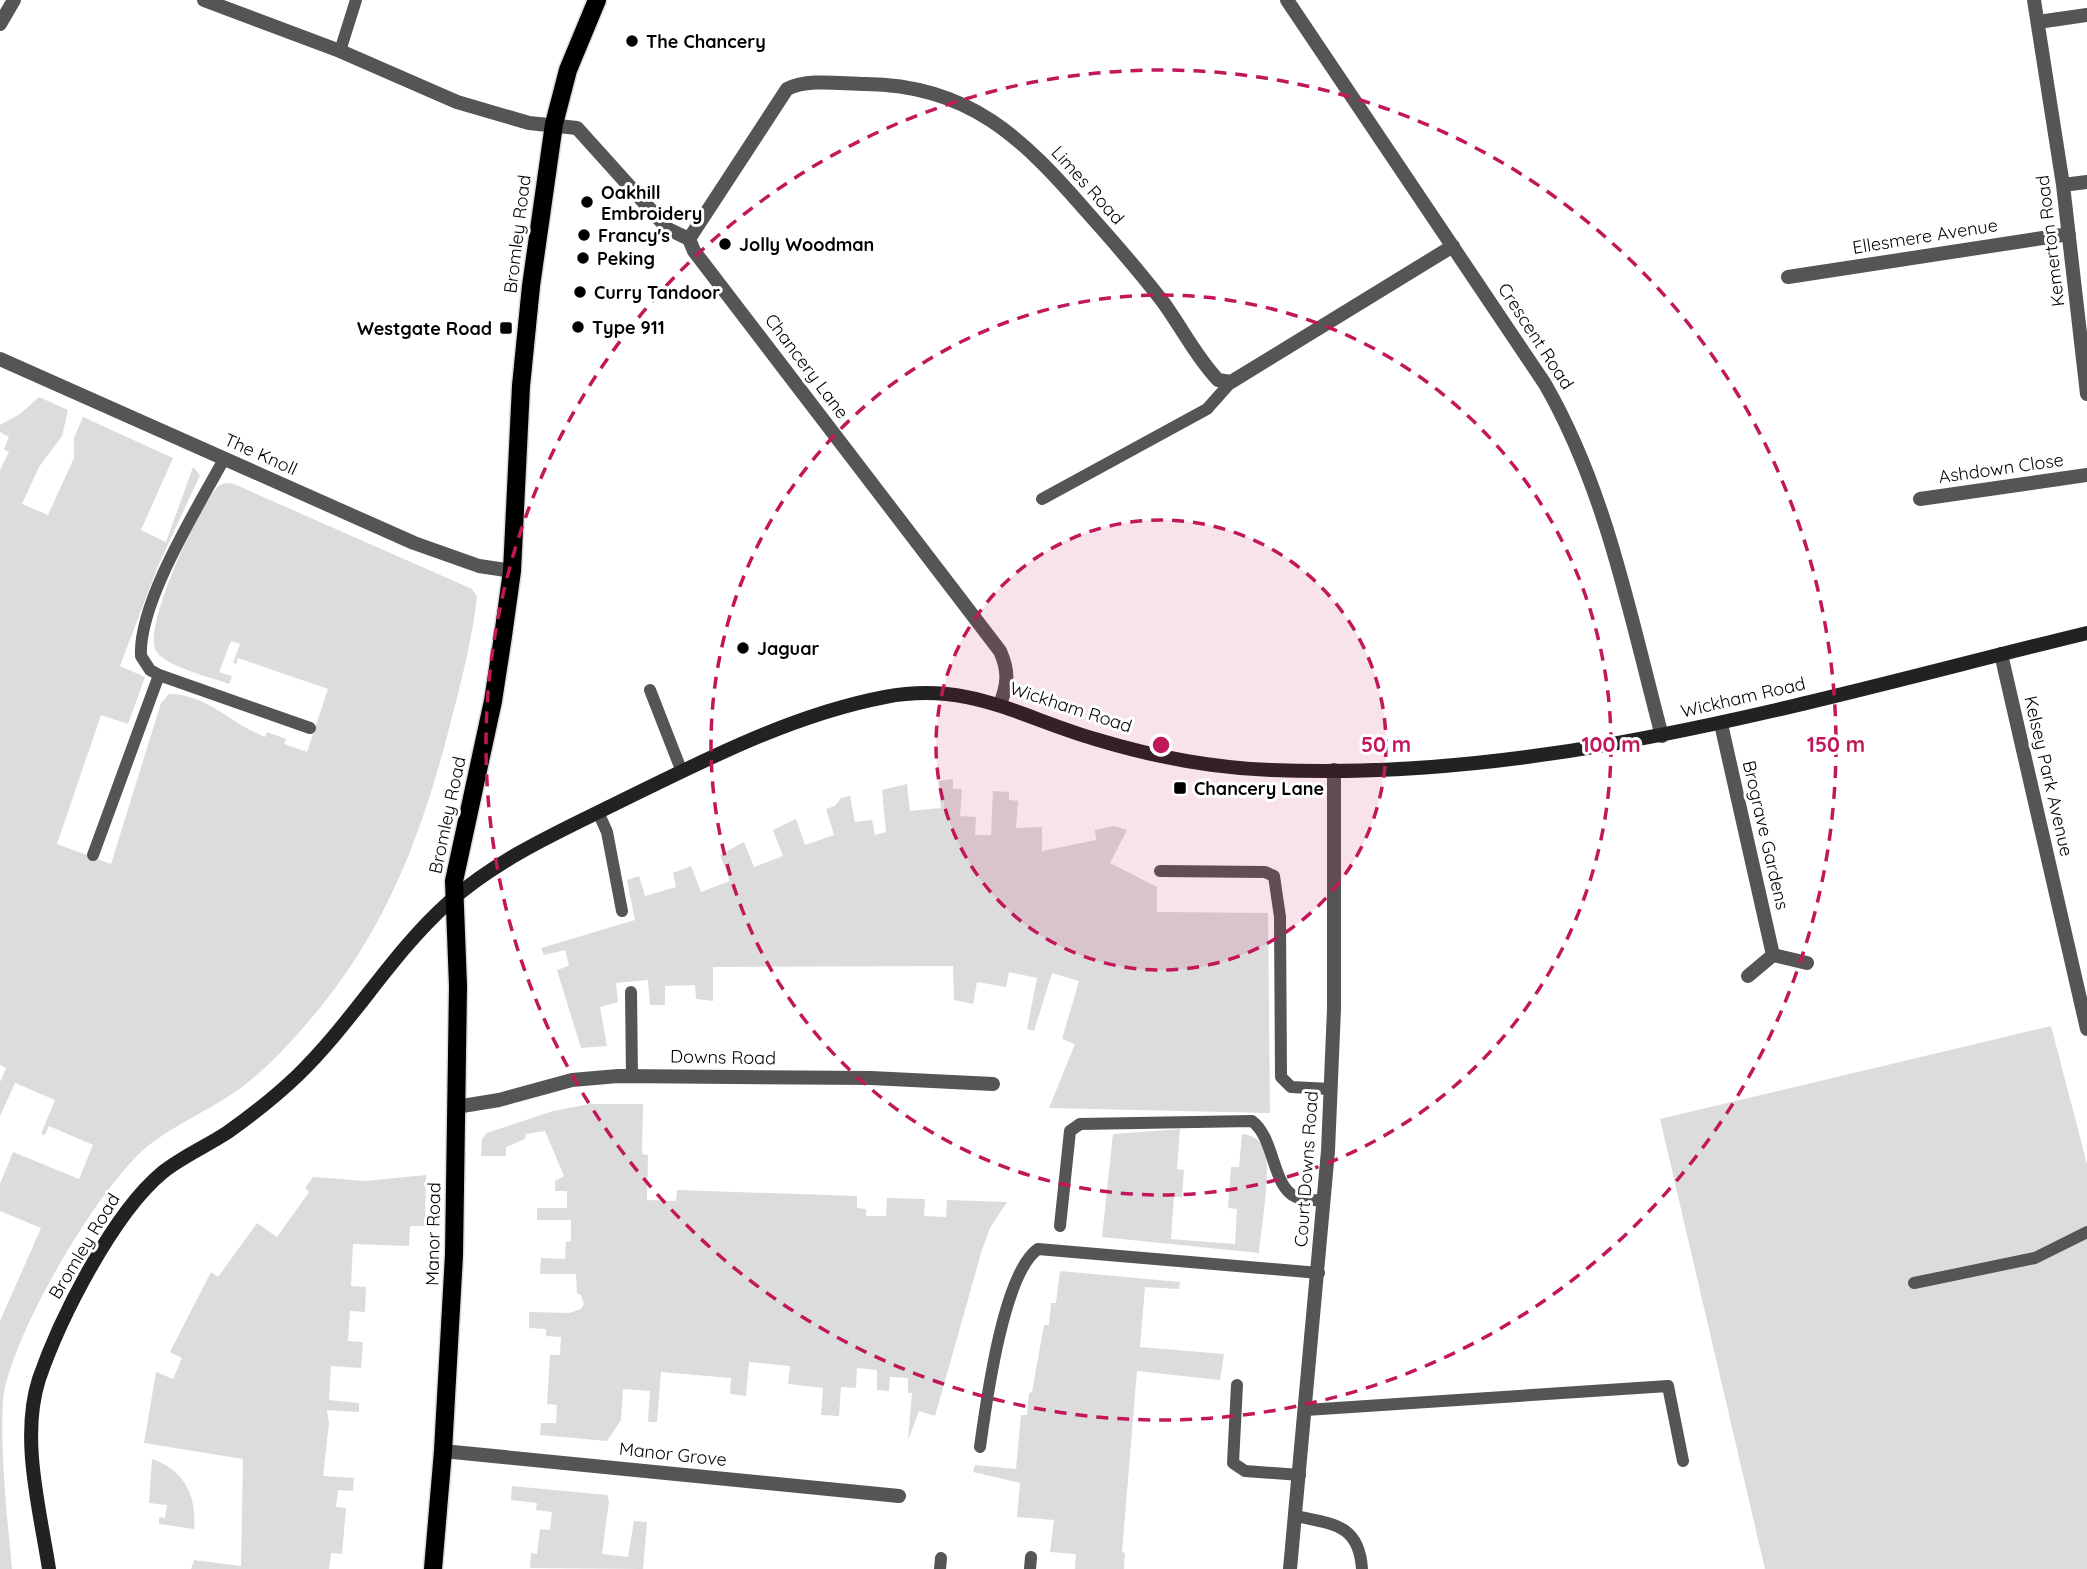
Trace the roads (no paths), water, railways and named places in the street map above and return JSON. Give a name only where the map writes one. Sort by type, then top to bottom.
[{"type":"main road","name":"Bromley Road","points":[[49,1569],[34,1464],[35,1396],[49,1356],[100,1255],[126,1213],[152,1182],[168,1168],[248,1117],[315,1058],[424,926],[453,899],[458,858],[492,701],[512,570],[521,386],[540,213],[554,124],[568,70],[597,0]]},
{"type":"main road","name":"Wickham Road","points":[[453,899],[492,868],[598,812],[682,772],[806,720],[891,696],[938,693],[1000,704],[1091,738],[1181,758],[1257,769],[1334,770],[1511,758],[1662,736],[1721,724],[2087,633]]},
{"type":"main road","name":"Manor Road","points":[[433,1569],[443,1451],[454,1255],[458,973],[453,899]]},
{"type":"street","points":[[0,24],[14,0]]},
{"type":"street","points":[[204,0],[340,51],[457,102],[528,123],[554,124]]},
{"type":"street","name":"Crescent Road","points":[[1287,0],[1545,384],[1586,463],[1602,512],[1662,736]]},
{"type":"street","name":"Kemerton Road","points":[[2034,0],[2063,185],[2087,394]]},
{"type":"street","points":[[2038,22],[2087,15]]},
{"type":"street","name":"Limes Road","points":[[689,239],[787,89],[804,84],[894,84],[931,92],[985,114],[1034,153],[1134,266],[1207,368],[1219,380],[1231,382]]},
{"type":"street","name":"Chancery Lane","points":[[554,124],[577,128],[668,229],[689,239],[694,251],[1000,651],[1007,673],[1007,685],[1000,704]]},
{"type":"street","points":[[2063,185],[2087,182]]},
{"type":"street","name":"Ellesmere Avenue","points":[[1788,277],[2069,234]]},
{"type":"street","points":[[1231,382],[1453,246]]},
{"type":"street","name":"The Knoll","points":[[0,359],[448,556],[512,570]]},
{"type":"street","name":"Ashdown Close","points":[[1920,499],[2087,475]]},
{"type":"street","name":"Kelsey Park Avenue","points":[[2001,654],[2083,998],[2087,1029]]},
{"type":"street","name":"Brograve Gardens","points":[[1721,724],[1773,955]]},
{"type":"street","name":"Court Downs Road","points":[[1290,1569],[1319,1273],[1331,1089],[1334,770]]},
{"type":"street","points":[[1748,976],[1773,955],[1807,963]]},
{"type":"street","name":"Downs Road","points":[[456,1107],[499,1100],[572,1080],[632,1076],[870,1079],[993,1084]]},
{"type":"street","name":"Manor Grove","points":[[443,1451],[899,1496]]},
{"type":"lane","points":[[340,51],[356,0]]},
{"type":"lane","points":[[1042,499],[1208,409],[1231,382]]},
{"type":"lane","points":[[224,459],[187,526],[148,619],[141,656],[150,670],[159,675],[310,728]]},
{"type":"lane","points":[[93,856],[159,675]]},
{"type":"lane","points":[[650,690],[682,772]]},
{"type":"lane","points":[[598,812],[607,832],[622,911]]},
{"type":"lane","points":[[1160,871],[1265,872],[1273,876],[1280,918],[1280,1077],[1291,1087],[1331,1089]]},
{"type":"lane","points":[[631,992],[632,1076]]},
{"type":"lane","points":[[1060,1226],[1070,1131],[1080,1124],[1252,1121],[1264,1132],[1283,1184],[1290,1194],[1298,1198],[1324,1200]]},
{"type":"lane","points":[[1914,1283],[2035,1258],[2087,1232]]},
{"type":"lane","points":[[980,1447],[1004,1317],[1027,1259],[1038,1249],[1319,1273]]},
{"type":"lane","points":[[1237,1385],[1233,1463],[1244,1471],[1300,1475]]},
{"type":"lane","points":[[1306,1410],[1668,1386],[1683,1461]]},
{"type":"lane","points":[[1296,1516],[1338,1525],[1350,1532],[1361,1549],[1362,1569]]},
{"type":"place","name":"The Chancery","points":[[632,41]]},
{"type":"place","name":"Oakhill Embroidery","points":[[587,202]]},
{"type":"place","name":"Francy's","points":[[584,235]]},
{"type":"place","name":"Jolly Woodman","points":[[725,244]]},
{"type":"place","name":"Peking","points":[[583,258]]},
{"type":"place","name":"Curry Tandoor","points":[[580,292]]},
{"type":"place","name":"Type 911","points":[[578,327]]},
{"type":"place","name":"Westgate Road","points":[[506,328]]},
{"type":"place","name":"Jaguar","points":[[743,648]]},
{"type":"place","name":"Chancery Lane","points":[[1180,788]]}]
